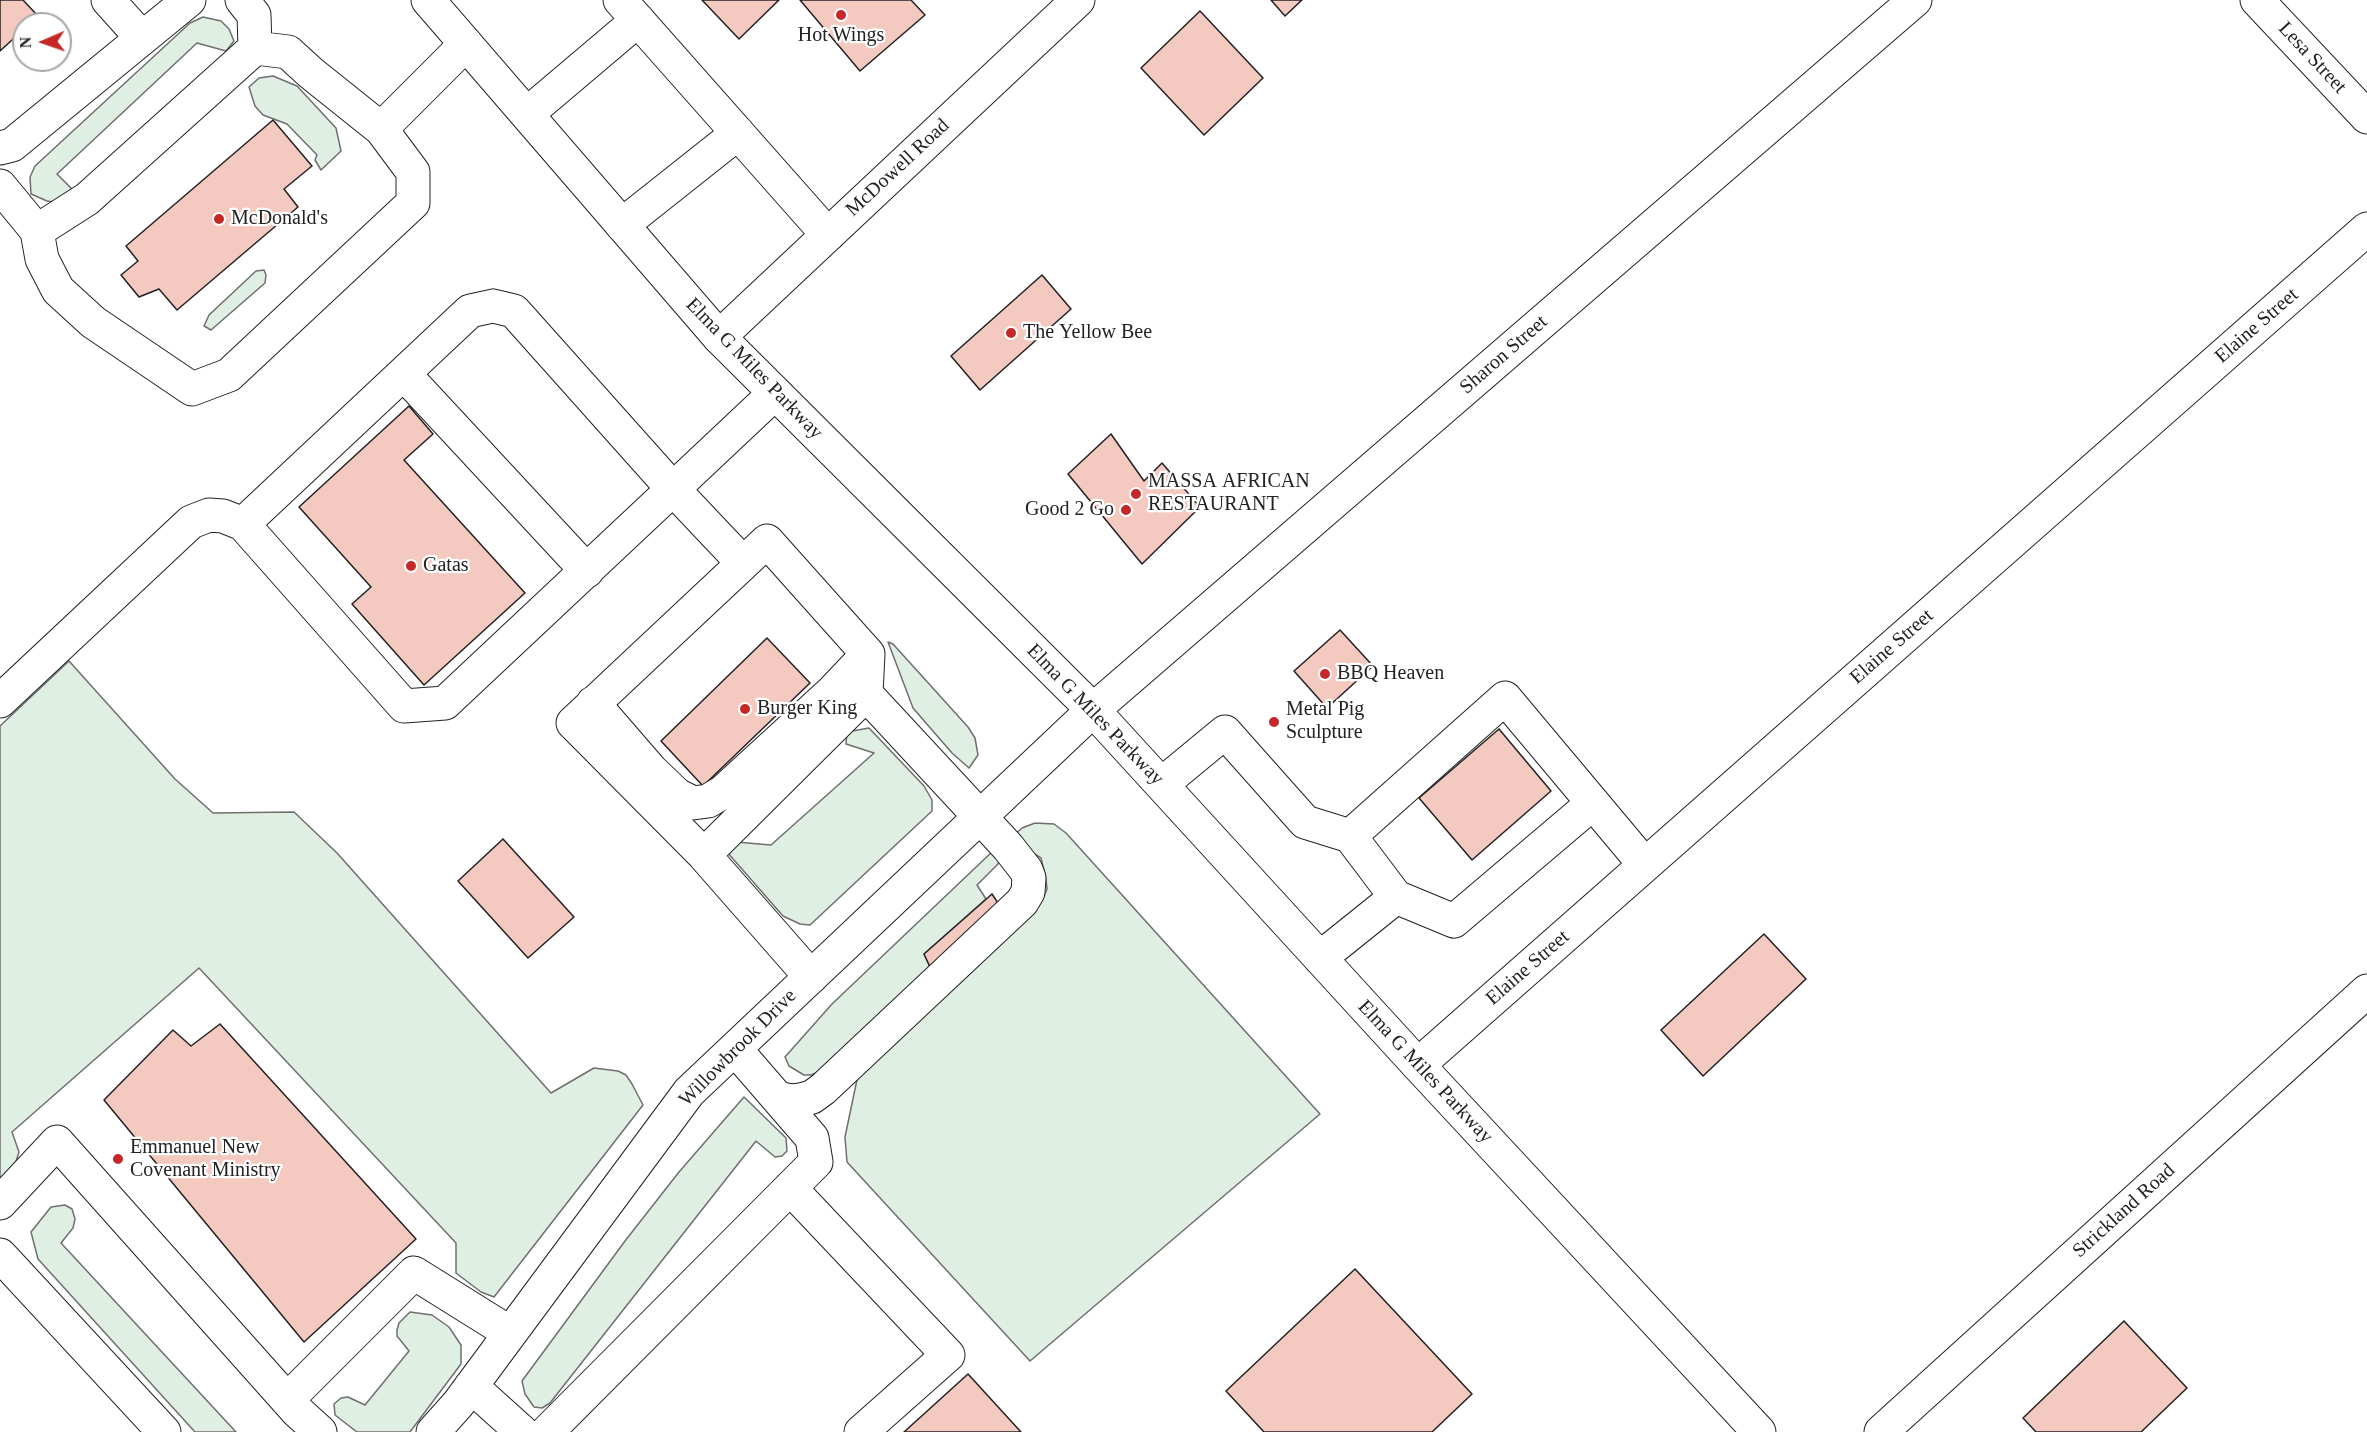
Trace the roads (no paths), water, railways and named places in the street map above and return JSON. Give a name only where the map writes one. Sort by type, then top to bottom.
[{"type":"street","points":[[108,0],[142,38]]},
{"type":"street","points":[[0,148],[12,145],[189,0]]},
{"type":"street","points":[[242,0],[254,15],[255,48]]},
{"type":"street","name":"Elma G Miles Parkway","points":[[428,0],[719,337],[1093,710],[1418,1065],[1760,1432]]},
{"type":"street","name":"McDowell Road","points":[[719,337],[1078,0]]},
{"type":"street","name":"Sharon Street","points":[[1093,710],[1915,0]]},
{"type":"street","name":"Lesa Street","points":[[2257,0],[2367,117]]},
{"type":"street","points":[[527,114],[629,10],[828,235]]},
{"type":"street","points":[[381,129],[466,44]]},
{"type":"street","points":[[0,186],[37,231],[42,259],[58,290],[93,322],[192,389],[229,375],[412,203],[413,172],[381,129],[288,52],[255,48],[87,199],[37,231]]},
{"type":"street","points":[[622,225],[738,134]]},
{"type":"street","name":"Elaine Street","points":[[1418,1065],[2367,229]]},
{"type":"street","points":[[243,524],[470,311],[493,306],[514,311],[742,563]]},
{"type":"street","points":[[404,374],[587,571]]},
{"type":"street","points":[[0,700],[191,522],[209,515],[223,516],[243,524],[404,706],[445,703],[775,393]]},
{"type":"street","points":[[583,713],[766,541],[868,654],[866,694],[704,855]]},
{"type":"street","points":[[583,713],[677,795],[693,803],[708,801],[723,792],[831,693],[868,654]]},
{"type":"street","points":[[778,1098],[790,1101],[801,1100],[812,1097],[822,1089],[1022,902],[1029,884],[1026,870],[866,694]]},
{"type":"street","points":[[1350,836],[1505,698],[1645,864]]},
{"type":"street","name":"Willowbrook Drive","points":[[433,1432],[471,1386],[689,1092],[1093,710]]},
{"type":"street","points":[[583,713],[811,977]]},
{"type":"street","points":[[1162,784],[1225,732],[1305,822],[1350,836],[1396,897],[1454,921],[1593,803]]},
{"type":"street","points":[[1320,958],[1396,897]]},
{"type":"street","name":"Strickland Road","points":[[1881,1432],[2367,991]]},
{"type":"street","points":[[547,1432],[816,1162],[812,1138],[735,1049]]},
{"type":"street","points":[[0,1203],[57,1142],[287,1400],[320,1432]]},
{"type":"street","points":[[790,1188],[948,1354],[861,1432]]},
{"type":"street","points":[[0,1255],[164,1432]]},
{"type":"street","points":[[287,1400],[414,1273],[510,1333]]},
{"type":"street","points":[[471,1386],[522,1432]]},
{"type":"place","name":"Hot Wings","points":[[841,15]]},
{"type":"place","name":"McDonald's","points":[[219,219]]},
{"type":"place","name":"The Yellow Bee","points":[[1011,333]]},
{"type":"place","name":"MASSA AFRICAN RESTAURANT","points":[[1136,494]]},
{"type":"place","name":"Good 2 Go","points":[[1126,510]]},
{"type":"place","name":"Gatas","points":[[411,566]]},
{"type":"place","name":"BBQ Heaven","points":[[1325,674]]},
{"type":"place","name":"Burger King","points":[[745,709]]},
{"type":"place","name":"Metal Pig Sculpture","points":[[1274,722]]},
{"type":"place","name":"Emmanuel New Covenant Ministry","points":[[118,1159]]}]
